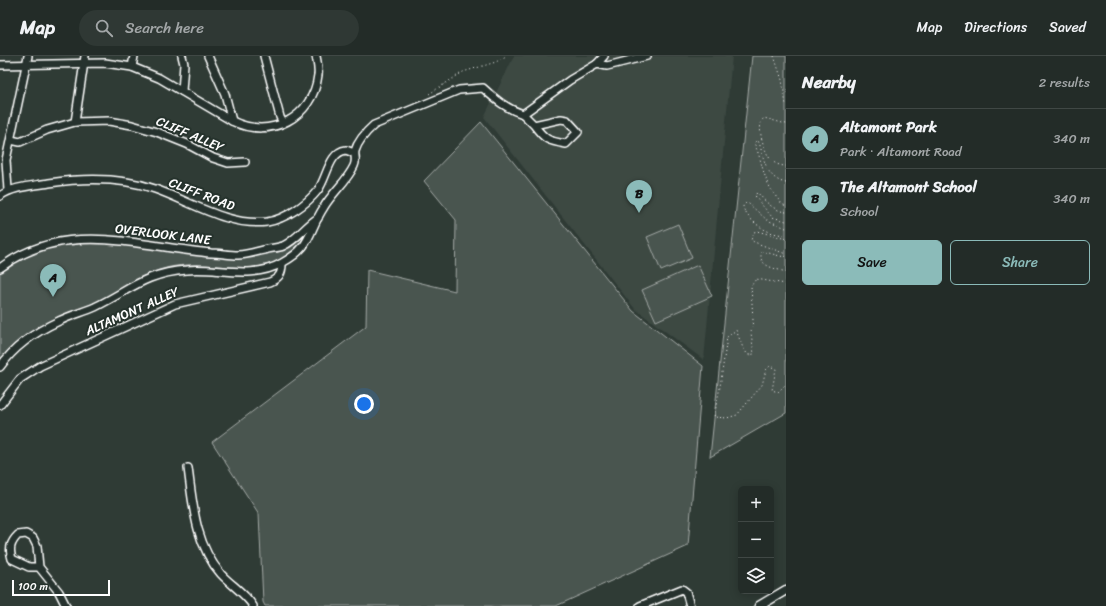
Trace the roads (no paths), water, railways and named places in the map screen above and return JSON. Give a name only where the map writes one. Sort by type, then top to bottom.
[{"type":"main road","points":[[759,606],[786,590]]},
{"type":"street","points":[[0,196],[8,190],[6,160],[28,56]]},
{"type":"street","points":[[75,122],[85,56]]},
{"type":"street","points":[[132,67],[134,56]]},
{"type":"street","points":[[182,56],[184,64],[182,92]]},
{"type":"street","points":[[208,56],[225,94],[232,121]]},
{"type":"street","points":[[264,56],[283,123]]},
{"type":"street","points":[[0,65],[105,63],[132,67],[159,78],[244,127],[261,129],[283,123],[293,118],[303,108],[314,92],[318,74],[316,56]]},
{"type":"street","points":[[523,114],[570,80],[597,64],[604,56]]},
{"type":"street","points":[[597,64],[607,66],[648,56]]},
{"type":"street","points":[[0,367],[11,354],[38,332],[59,321],[94,307],[146,278],[188,269],[248,273],[282,264],[304,246],[324,207],[354,167],[356,162],[354,153],[364,134],[374,125],[459,90],[483,88],[497,102],[513,111],[523,114],[534,124],[543,137],[550,141],[566,144],[578,132],[567,120],[561,119],[534,124]]},
{"type":"street","name":"CLIFF ALLEY","points":[[11,140],[20,142],[47,130],[75,122],[109,121],[132,125],[157,132],[187,144],[213,158],[228,163],[244,162]]},
{"type":"street","name":"CLIFF ROAD","points":[[8,190],[82,178],[129,182],[154,188],[208,210],[241,221],[268,222],[290,213],[311,198],[319,188],[336,154],[346,150],[354,153]]},
{"type":"street","name":"OVERLOOK LANE","points":[[0,268],[14,257],[33,249],[62,241],[105,239],[189,251],[239,255],[282,246],[299,235],[309,223],[318,218]]},
{"type":"street","name":"ALTAMONT ALLEY","points":[[0,405],[20,379],[40,366],[175,304],[270,282],[277,279],[281,274],[282,264]]},
{"type":"street","points":[[188,468],[194,518],[204,549],[221,574],[248,598],[254,606]]},
{"type":"street","points":[[39,567],[29,567],[12,559],[10,551],[12,542],[18,535],[26,534],[33,538],[37,546],[39,567],[59,592],[66,606]]},
{"type":"street","points":[[640,606],[682,590],[686,592],[690,606]]},
{"type":"place","name":"The Altamont School","points":[[639,213]]},
{"type":"place","name":"Altamont Park","points":[[53,297]]}]
